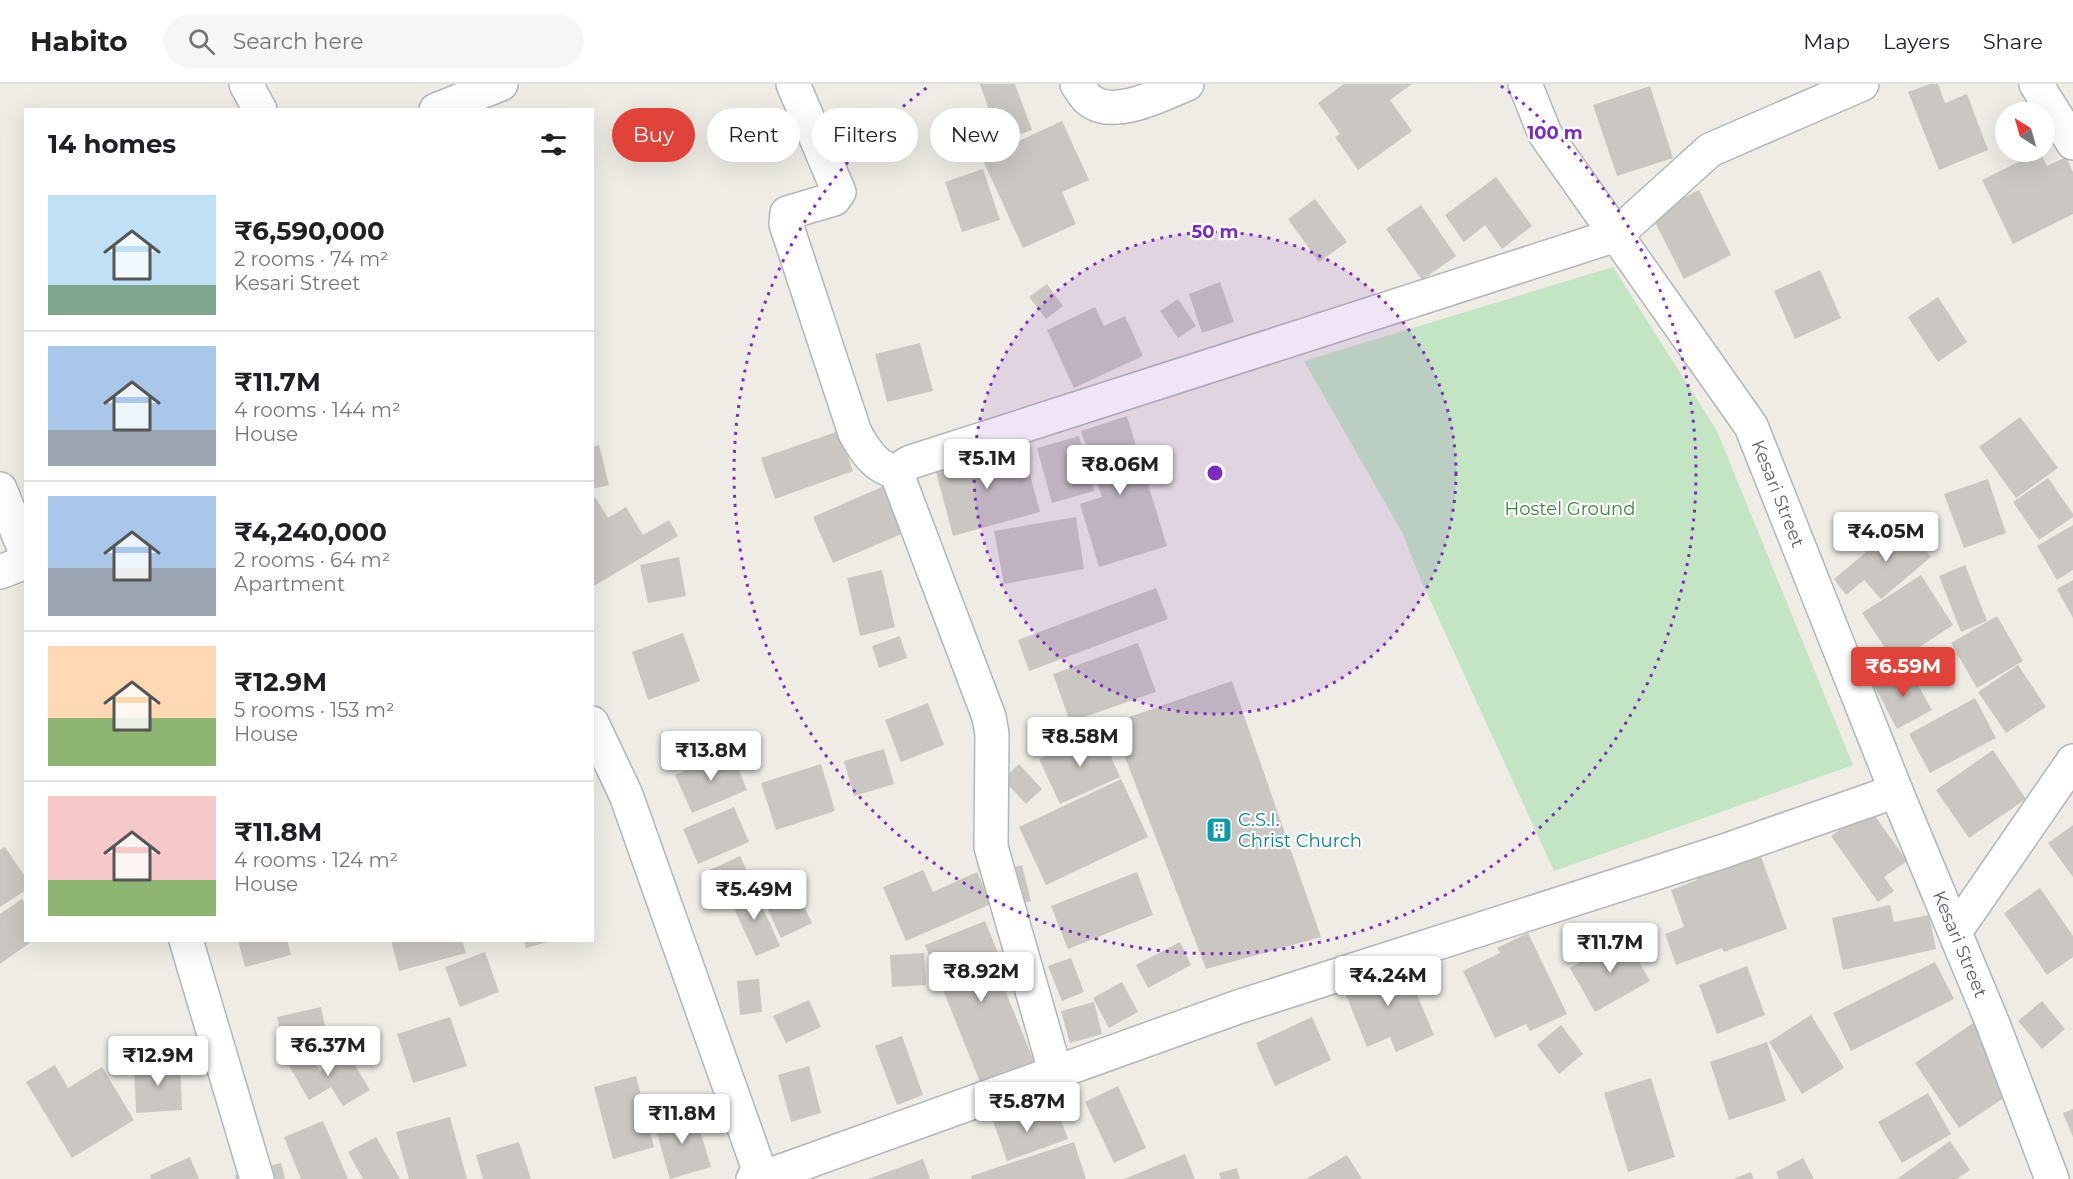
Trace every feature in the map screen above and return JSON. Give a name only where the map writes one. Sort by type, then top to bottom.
[{"type":"street","points":[[246,84],[259,108]]},
{"type":"street","points":[[441,108],[501,84]]},
{"type":"street","points":[[793,84],[839,192],[834,199],[787,213],[786,224],[855,433],[868,456],[889,471],[900,474]]},
{"type":"street","points":[[1077,84],[1091,102],[1104,107],[1119,108],[1186,84]]},
{"type":"street","name":"Kesari Street","points":[[1525,84],[1545,134],[1751,426],[1896,791],[1993,1024],[2052,1179]]},
{"type":"street","points":[[1056,1074],[991,847],[992,734],[989,717],[900,482],[900,470],[906,464],[1616,235],[1710,150],[1862,84]]},
{"type":"street","points":[[2036,84],[2073,143]]},
{"type":"street","points":[[0,489],[24,548]]},
{"type":"street","points":[[0,572],[24,563]]},
{"type":"street","points":[[594,727],[626,795],[757,1178],[1056,1074],[1239,1007],[1721,852],[1896,791]]},
{"type":"street","points":[[1955,932],[2073,762]]},
{"type":"street","points":[[187,942],[256,1179]]},
{"type":"green space","name":"Hostel Ground","points":[[1613,267],[1717,431],[1853,765],[1554,871],[1420,578],[1403,534],[1304,361]]},
{"type":"building","points":[[980,84],[1015,84],[1032,130],[1020,134],[1020,108],[988,108]]},
{"type":"building","points":[[1344,84],[1412,84],[1390,100],[1412,131],[1358,170],[1335,137],[1340,134],[1318,103]]},
{"type":"building","points":[[1930,84],[1938,84],[1945,103],[1967,94],[1988,150],[1939,170],[1908,92]]},
{"type":"building","points":[[1650,86],[1673,158],[1617,176],[1593,105]]},
{"type":"building","points":[[1062,121],[1089,180],[1062,192],[1076,224],[1023,248],[984,162],[1020,162],[1020,140]]},
{"type":"building","points":[[2066,157],[2073,172],[2073,214],[2013,244],[1982,180],[2018,162],[2045,162],[2047,166]]},
{"type":"building","points":[[983,169],[1000,220],[962,232],[945,182]]},
{"type":"building","points":[[1496,177],[1532,226],[1502,249],[1485,225],[1464,242],[1445,215]]},
{"type":"building","points":[[1699,190],[1731,255],[1684,279],[1651,214]]},
{"type":"building","points":[[1315,199],[1347,242],[1319,262],[1288,219]]},
{"type":"building","points":[[1421,205],[1456,256],[1422,280],[1386,229]]},
{"type":"building","points":[[1820,270],[1841,318],[1795,339],[1774,291]]},
{"type":"building","points":[[1220,282],[1234,322],[1202,333],[1189,294]]},
{"type":"building","points":[[1047,284],[1063,306],[1046,319],[1029,297]]},
{"type":"building","points":[[1938,297],[1967,342],[1938,362],[1908,317]]},
{"type":"building","points":[[1178,299],[1196,326],[1178,338],[1160,311]]},
{"type":"building","points":[[1095,307],[1104,326],[1125,316],[1143,356],[1074,388],[1047,330]]},
{"type":"building","points":[[920,343],[933,391],[887,402],[875,354]]},
{"type":"building","points":[[1127,416],[1167,546],[1099,567],[1080,504],[1102,497],[1081,431]]},
{"type":"building","points":[[2020,417],[2058,468],[2016,498],[1979,447]]},
{"type":"building","points":[[839,431],[853,471],[775,499],[761,458]]},
{"type":"building","points":[[1079,436],[1094,491],[1052,503],[1037,448]]},
{"type":"building","points":[[1022,444],[1040,512],[953,536],[935,468]]},
{"type":"building","points":[[599,445],[609,485],[594,489],[594,446]]},
{"type":"building","points":[[2048,478],[2073,517],[2039,540],[2013,502]]},
{"type":"building","points":[[1988,479],[2006,533],[1964,548],[1944,494]]},
{"type":"building","points":[[884,486],[904,533],[833,563],[813,517]]},
{"type":"building","points":[[594,498],[608,518],[626,507],[643,535],[669,520],[678,536],[594,586]]},
{"type":"building","points":[[1076,517],[1084,569],[1004,584],[994,531]]},
{"type":"building","points":[[1902,522],[1931,557],[1881,599],[1864,580],[1846,595],[1834,579]]},
{"type":"building","points":[[2073,525],[2073,570],[2057,580],[2037,546]]},
{"type":"building","points":[[679,557],[686,596],[648,603],[640,565]]},
{"type":"building","points":[[1965,565],[1987,621],[1961,632],[1939,576]]},
{"type":"building","points":[[882,570],[895,627],[860,636],[847,578]]},
{"type":"building","points":[[1921,575],[1953,625],[1895,663],[1862,613]]},
{"type":"building","points":[[2073,580],[2073,618],[2057,589]]},
{"type":"building","points":[[1156,588],[1168,619],[1029,671],[1018,640]]},
{"type":"building","points":[[1997,616],[2023,661],[1977,688],[1951,643]]},
{"type":"building","points":[[683,633],[700,681],[648,700],[632,652]]},
{"type":"building","points":[[900,636],[907,658],[879,668],[872,646]]},
{"type":"building","points":[[1138,643],[1156,692],[1070,722],[1053,674]]},
{"type":"building","points":[[2018,665],[2046,707],[2006,733],[1978,692]]},
{"type":"building","points":[[1908,667],[1932,710],[1897,729],[1874,685]]},
{"type":"building","name":"C.S.I. Christ Church","points":[[1232,681],[1321,937],[1206,969],[1112,723]]},
{"type":"building","points":[[1975,698],[1996,738],[1930,773],[1909,734]]},
{"type":"building","points":[[928,703],[944,745],[901,762],[885,720]]},
{"type":"building","points":[[1100,732],[1120,777],[1060,804],[1039,759]]},
{"type":"building","points":[[884,749],[894,784],[854,796],[844,761]]},
{"type":"building","points":[[1993,750],[2026,799],[1969,838],[1936,790]]},
{"type":"building","points":[[731,751],[747,790],[692,813],[675,775]]},
{"type":"building","points":[[821,764],[835,811],[776,830],[761,783]]},
{"type":"building","points":[[1019,764],[1042,789],[1026,804],[1003,779]]},
{"type":"building","points":[[1121,779],[1148,837],[1046,885],[1019,827]]},
{"type":"building","points":[[734,807],[749,842],[698,864],[683,829]]},
{"type":"building","points":[[1870,809],[1907,861],[1884,877],[1894,891],[1878,902],[1831,836]]},
{"type":"building","points":[[2073,825],[2073,877],[2048,843]]},
{"type":"building","points":[[5,847],[24,875],[24,891],[0,907],[0,850]]},
{"type":"building","points":[[1758,848],[1787,929],[1724,952],[1722,948],[1676,965],[1665,934],[1684,927],[1671,890],[1697,880],[1694,872]]},
{"type":"building","points":[[740,856],[750,878],[716,894],[706,872]]},
{"type":"building","points":[[1022,865],[1031,901],[1009,906],[1000,871]]},
{"type":"building","points":[[923,870],[933,892],[977,872],[991,904],[906,941],[883,887]]},
{"type":"building","points":[[1137,872],[1153,915],[1068,949],[1051,906]]},
{"type":"building","points":[[794,885],[812,923],[781,938],[763,899]]},
{"type":"building","points":[[753,886],[780,946],[756,956],[729,898]]},
{"type":"building","points":[[2040,888],[2073,936],[2073,957],[2047,975],[2004,913]]},
{"type":"building","points":[[22,899],[24,902],[24,942],[31,942],[0,964],[0,914]]},
{"type":"building","points":[[1890,905],[1894,922],[1929,915],[1936,949],[1843,970],[1832,918]]},
{"type":"building","points":[[985,921],[1009,980],[1002,983],[1036,1066],[982,1087],[925,945]]},
{"type":"building","points":[[1528,933],[1567,1014],[1530,1031],[1526,1024],[1495,1038],[1463,971],[1500,953],[1497,948]]},
{"type":"building","points":[[1625,937],[1650,981],[1595,1012],[1570,968]]},
{"type":"building","points":[[239,942],[288,942],[291,955],[245,967]]},
{"type":"building","points":[[392,942],[463,942],[466,953],[399,971]]},
{"type":"building","points":[[524,942],[547,942],[526,948]]},
{"type":"building","points":[[1180,942],[1191,965],[1148,988],[1136,965]]},
{"type":"building","points":[[485,952],[499,992],[460,1007],[445,967]]},
{"type":"building","points":[[924,953],[926,985],[892,987],[890,955]]},
{"type":"building","points":[[1071,958],[1084,992],[1062,1001],[1048,966]]},
{"type":"building","points":[[1402,959],[1434,1035],[1396,1052],[1390,1037],[1367,1047],[1342,985]]},
{"type":"building","points":[[1935,962],[1954,999],[1851,1051],[1833,1013]]},
{"type":"building","points":[[1747,966],[1765,1015],[1717,1034],[1699,985]]},
{"type":"building","points":[[759,979],[762,1012],[740,1015],[737,981]]},
{"type":"building","points":[[1122,982],[1138,1012],[1109,1028],[1093,998]]},
{"type":"building","points":[[809,1000],[821,1027],[786,1043],[773,1016]]},
{"type":"building","points":[[2042,1001],[2065,1029],[2042,1049],[2018,1021]]},
{"type":"building","points":[[1094,1002],[1102,1034],[1070,1043],[1061,1011]]},
{"type":"building","points":[[321,1007],[330,1050],[313,1054],[312,1044],[284,1050],[277,1017]]},
{"type":"building","points":[[1811,1015],[1844,1068],[1802,1094],[1769,1042]]},
{"type":"building","points":[[450,1017],[467,1066],[413,1083],[397,1034]]},
{"type":"building","points":[[1312,1017],[1331,1060],[1275,1086],[1256,1043]]},
{"type":"building","points":[[1976,1021],[2020,1087],[1959,1128],[1915,1063]]},
{"type":"building","points":[[1561,1025],[1583,1054],[1559,1074],[1537,1045]]},
{"type":"building","points":[[902,1036],[923,1095],[897,1105],[875,1046]]},
{"type":"building","points":[[1767,1042],[1786,1101],[1729,1120],[1710,1062]]},
{"type":"building","points":[[305,1047],[320,1071],[348,1054],[370,1090],[343,1106],[331,1087],[309,1100],[285,1059]]},
{"type":"building","points":[[180,1062],[182,1110],[136,1113],[134,1064]]},
{"type":"building","points":[[55,1065],[68,1088],[102,1067],[134,1120],[72,1158],[26,1082]]},
{"type":"building","points":[[809,1066],[821,1113],[791,1122],[778,1075]]},
{"type":"building","points":[[636,1076],[654,1147],[613,1159],[594,1087]]},
{"type":"building","points":[[1651,1078],[1675,1157],[1628,1172],[1604,1093]]},
{"type":"building","points":[[1118,1086],[1146,1148],[1114,1163],[1085,1102]]},
{"type":"building","points":[[1928,1093],[1951,1134],[1902,1163],[1878,1122]]},
{"type":"building","points":[[1015,1106],[1021,1124],[1058,1111],[1068,1139],[1007,1161],[991,1115]]},
{"type":"building","points":[[2073,1109],[2073,1137],[2063,1113]]},
{"type":"building","points":[[694,1111],[711,1167],[670,1179],[654,1123]]},
{"type":"building","points":[[450,1117],[467,1179],[409,1179],[396,1132]]},
{"type":"building","points":[[323,1121],[348,1179],[301,1179],[284,1137]]},
{"type":"building","points":[[376,1137],[400,1179],[363,1179],[348,1152]]},
{"type":"building","points":[[1950,1141],[1970,1170],[1957,1179],[1897,1179]]},
{"type":"building","points":[[519,1142],[531,1179],[483,1179],[476,1155]]},
{"type":"building","points":[[1074,1142],[1086,1179],[972,1179],[971,1176]]},
{"type":"building","points":[[1185,1154],[1195,1179],[1124,1179]]},
{"type":"building","points":[[1347,1155],[1362,1179],[1306,1179]]},
{"type":"building","points":[[190,1157],[199,1179],[151,1179],[150,1175]]},
{"type":"building","points":[[1803,1158],[1814,1179],[1779,1179],[1776,1172]]},
{"type":"building","points":[[923,1159],[930,1179],[868,1179]]},
{"type":"building","points":[[281,1163],[285,1179],[236,1179],[235,1175]]},
{"type":"building","points":[[1237,1168],[1240,1179],[1221,1179],[1219,1173]]},
{"type":"building","points":[[1751,1172],[1754,1179],[1733,1179]]},
{"type":"place","name":"C.S.I. Christ Church","points":[[1219,830]]}]
